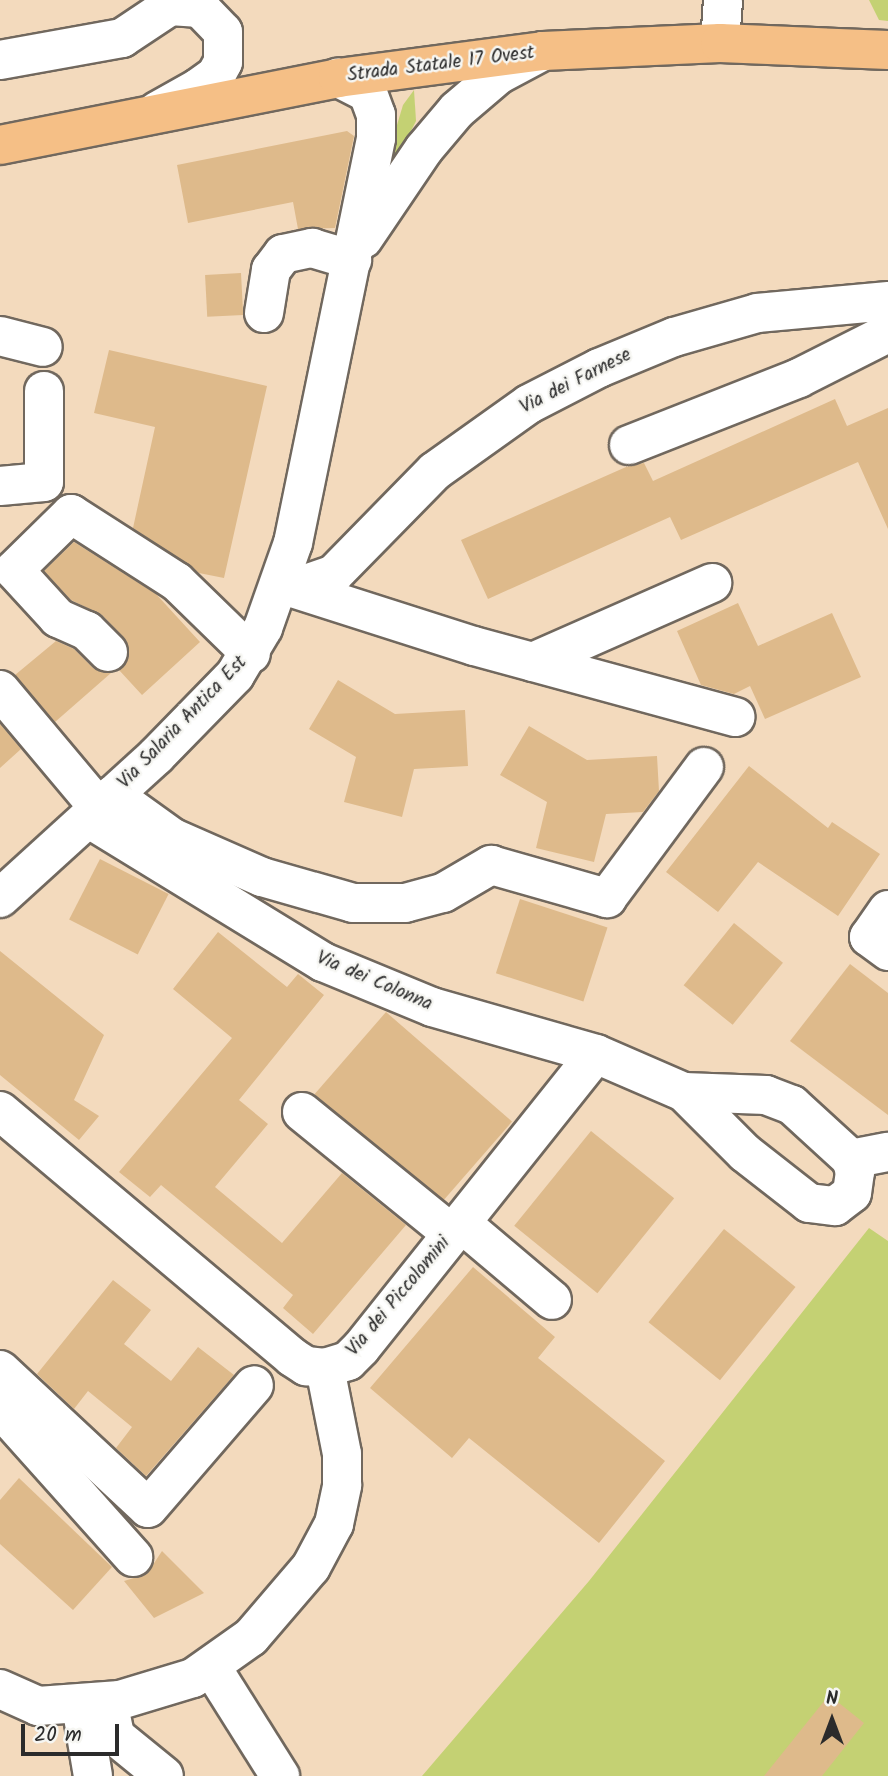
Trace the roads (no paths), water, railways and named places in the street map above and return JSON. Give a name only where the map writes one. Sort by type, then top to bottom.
[{"type":"main road","name":"Strada Statale 17 Ovest","points":[[0,145],[338,78],[542,51],[720,43],[888,50]]},
{"type":"street","points":[[720,43],[723,0]]},
{"type":"street","points":[[0,60],[122,38],[170,6],[200,8],[223,32],[223,62],[216,75],[198,88],[149,115]]},
{"type":"street","name":"Via Salaria Antica Est","points":[[352,260],[377,216],[452,115],[498,75],[542,51]]},
{"type":"street","name":"Via Salaria Antica Est","points":[[0,898],[100,807],[235,675],[251,654],[281,584],[293,542],[352,260],[376,121],[368,93],[338,78]]},
{"type":"street","points":[[264,313],[271,270],[284,254],[312,248],[352,260]]},
{"type":"street","name":"Via dei Farnese","points":[[281,584],[312,584],[334,574],[435,471],[529,404],[589,373],[674,337],[757,313],[830,303],[888,301]]},
{"type":"street","points":[[629,445],[799,378],[888,333]]},
{"type":"street","points":[[0,336],[43,347]]},
{"type":"street","points":[[0,486],[44,482],[44,391]]},
{"type":"street","points":[[108,652],[87,631],[58,618],[13,569],[71,514],[177,583],[251,654]]},
{"type":"street","points":[[533,662],[712,583]]},
{"type":"street","points":[[281,584],[533,662],[736,718]]},
{"type":"street","points":[[0,690],[100,807],[262,877],[353,903],[405,903],[443,894],[491,865],[607,898],[704,767]]},
{"type":"street","name":"Via dei Colonna","points":[[100,807],[323,961],[432,1007],[596,1054],[684,1092],[780,1099],[805,1115],[851,1159],[855,1184],[845,1201],[835,1206],[809,1203],[745,1153],[684,1092]]},
{"type":"street","points":[[888,910],[869,937],[888,951]]},
{"type":"street","name":"Via dei Piccolomini","points":[[0,1111],[292,1357],[306,1366],[325,1368],[354,1355],[596,1054]]},
{"type":"street","points":[[302,1112],[552,1300]]},
{"type":"street","points":[[851,1159],[888,1152]]},
{"type":"street","points":[[0,1689],[38,1706],[95,1703],[171,1687],[212,1668],[266,1621],[311,1567],[334,1524],[342,1485],[342,1454],[325,1368]]},
{"type":"street","points":[[0,1370],[149,1508],[254,1385]]},
{"type":"street","points":[[0,1408],[133,1556]]},
{"type":"street","points":[[212,1668],[280,1776]]},
{"type":"street","points":[[93,1776],[95,1703]]},
{"type":"street","points":[[95,1703],[115,1736],[164,1776]]}]
